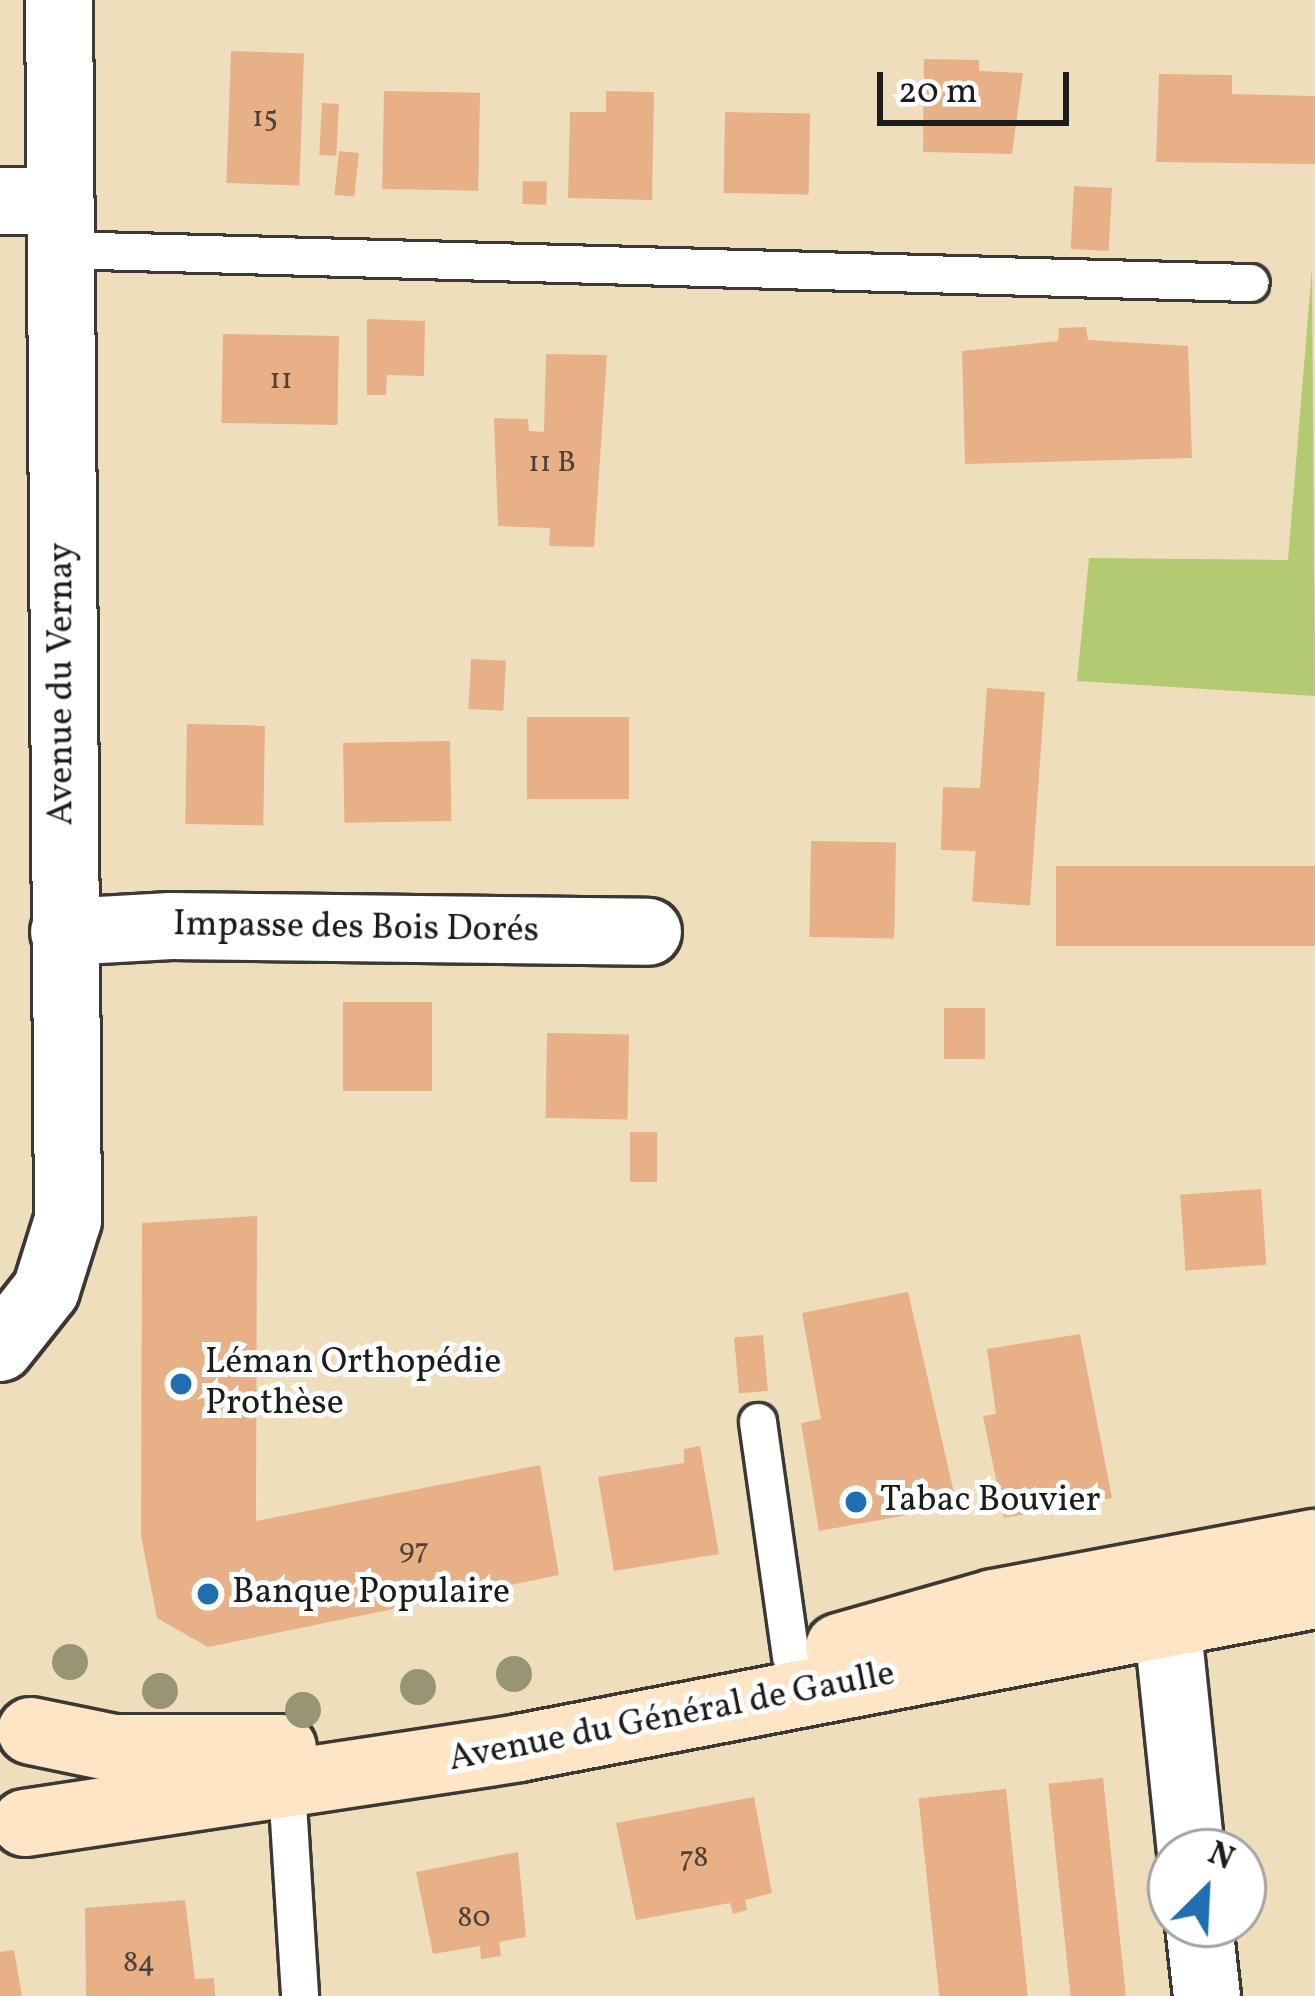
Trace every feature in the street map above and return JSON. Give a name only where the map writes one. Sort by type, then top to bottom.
[{"type":"main road","name":"Avenue du Général de Gaulle","points":[[16,1715],[38,1766],[13,1837],[287,1788],[1164,1598],[1315,1543]]},
{"type":"main road","name":"Avenue du Général de Gaulle","points":[[16,1715],[168,1751],[338,1743],[791,1657],[993,1603],[1315,1595]]},
{"type":"street","name":"Avenue du Vernay","points":[[5,1334],[54,1274],[68,1220],[64,932],[40,217],[59,0]]},
{"type":"street","name":"Impasse des Bois Dorés","points":[[64,932],[648,932]]},
{"type":"street","points":[[1164,1598],[1188,1828]]},
{"type":"street","points":[[1202,1948],[1207,1996]]},
{"type":"lane","points":[[40,217],[1251,283]]},
{"type":"lane","points":[[758,1422],[791,1657]]},
{"type":"lane","points":[[287,1788],[300,1996]]},
{"type":"green space","points":[[1312,268],[1315,696],[1077,681],[1089,558],[1288,560]]},
{"type":"building","points":[[231,51],[304,54],[299,185],[226,183]]},
{"type":"building","points":[[924,59],[979,60],[979,71],[1023,73],[1012,154],[923,152]]},
{"type":"building","points":[[1159,74],[1232,75],[1232,94],[1315,96],[1315,164],[1156,162]]},
{"type":"building","points":[[384,91],[480,93],[478,191],[382,189]]},
{"type":"building","points":[[606,91],[654,92],[652,200],[568,198],[570,112],[606,112]]},
{"type":"building","points":[[322,103],[339,104],[336,156],[319,155]]},
{"type":"building","points":[[725,112],[810,113],[809,194],[724,193]]},
{"type":"building","points":[[339,151],[359,153],[354,197],[334,195]]},
{"type":"building","points":[[523,181],[547,182],[546,205],[522,204]]},
{"type":"building","points":[[1074,186],[1112,188],[1109,251],[1071,249]]},
{"type":"building","points":[[367,319],[425,321],[424,376],[387,375],[386,395],[367,395]]},
{"type":"building","points":[[1086,327],[1088,340],[1188,346],[1192,458],[965,464],[962,351],[1058,341],[1059,328]]},
{"type":"building","points":[[223,334],[339,336],[337,425],[221,423]]},
{"type":"building","points":[[546,354],[607,355],[594,547],[549,546],[550,528],[498,526],[494,418],[528,419],[529,431],[544,432]]},
{"type":"building","points":[[471,659],[506,661],[503,711],[468,709]]},
{"type":"building","points":[[987,688],[1045,692],[1030,906],[972,901]]},
{"type":"building","points":[[527,717],[629,717],[629,799],[527,799]]},
{"type":"building","points":[[187,724],[265,725],[263,825],[185,824]]},
{"type":"building","points":[[450,741],[451,821],[344,823],[343,743]]},
{"type":"building","points":[[943,787],[981,788],[979,851],[941,850]]},
{"type":"building","points":[[811,841],[896,842],[894,938],[809,937]]},
{"type":"building","points":[[1056,866],[1315,866],[1315,946],[1056,946]]},
{"type":"building","points":[[343,1002],[432,1002],[432,1091],[343,1091]]},
{"type":"building","points":[[944,1008],[985,1008],[985,1059],[944,1059]]},
{"type":"building","points":[[547,1033],[629,1034],[628,1119],[546,1118]]},
{"type":"building","points":[[630,1132],[657,1132],[657,1182],[630,1182]]},
{"type":"building","points":[[1261,1189],[1266,1265],[1185,1270],[1180,1195]]},
{"type":"building","points":[[257,1216],[256,1521],[540,1465],[559,1575],[208,1647],[157,1618],[141,1536],[142,1223]]},
{"type":"building","points":[[908,1292],[957,1506],[819,1531],[801,1423],[821,1419],[802,1313]]},
{"type":"building","points":[[1080,1334],[1112,1498],[1004,1518],[983,1416],[996,1414],[987,1349]]},
{"type":"building","points":[[763,1335],[768,1391],[739,1393],[734,1338]]},
{"type":"building","points":[[700,1446],[719,1554],[614,1571],[598,1477],[684,1463],[684,1449]]},
{"type":"building","points":[[1103,1778],[1126,1996],[1071,1996],[1048,1784]]},
{"type":"building","points":[[1006,1789],[1028,1996],[939,1996],[918,1798]]},
{"type":"building","points":[[754,1797],[772,1893],[745,1900],[747,1910],[733,1914],[730,1903],[636,1920],[616,1823]]},
{"type":"building","points":[[518,1852],[526,1937],[499,1942],[501,1956],[481,1959],[480,1946],[433,1954],[416,1872]]},
{"type":"building","points":[[185,1900],[195,1979],[214,1978],[215,1996],[86,1996],[85,1908]]},
{"type":"building","points":[[14,1950],[22,1996],[0,1996],[0,1952]]},
{"type":"place","name":"Léman Orthopédie Prothèse","points":[[181,1384]]},
{"type":"place","name":"Tabac Bouvier","points":[[856,1502]]},
{"type":"place","name":"Banque Populaire","points":[[208,1594]]}]
